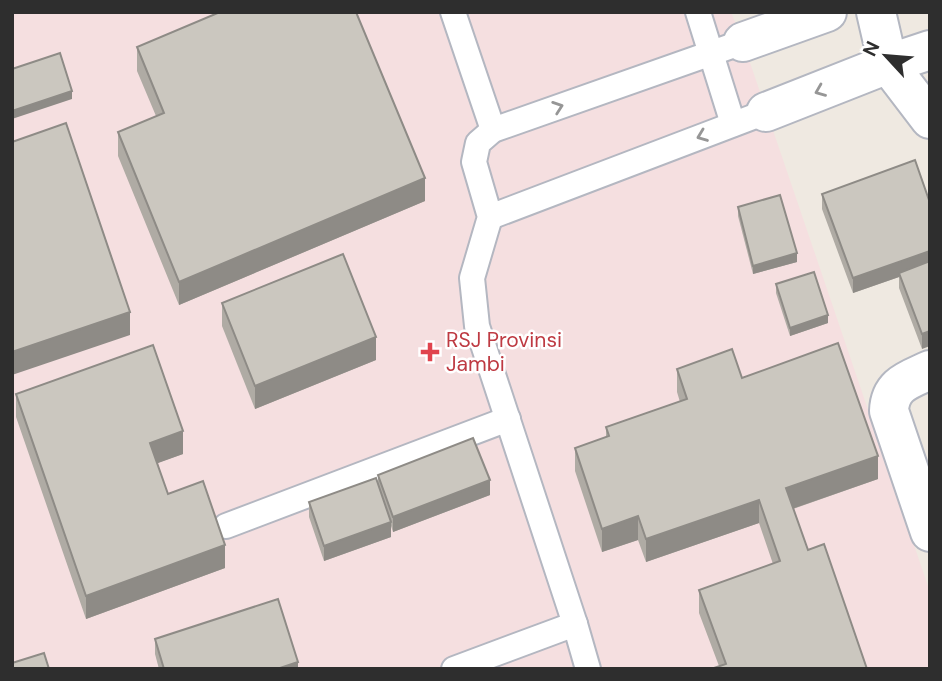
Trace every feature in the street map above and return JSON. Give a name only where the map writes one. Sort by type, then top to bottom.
[{"type":"street","points":[[727,48],[827,12]]},
{"type":"street","points":[[876,12],[888,64],[930,119]]},
{"type":"street","points":[[750,118],[930,50]]},
{"type":"street","points":[[930,370],[901,383],[889,402],[889,411],[930,531]]},
{"type":"lane","points":[[453,12],[493,130]]},
{"type":"lane","points":[[490,217],[750,118],[727,48],[698,12]]},
{"type":"lane","points":[[588,669],[477,326],[472,278],[490,217],[474,162],[478,143],[493,130],[727,48]]},
{"type":"lane","points":[[226,526],[508,419]]},
{"type":"lane","points":[[454,669],[575,624]]},
{"type":"shaded area","name":"RSJ Provinsi Jambi","points":[[12,12],[731,12],[930,592],[930,669],[12,669]]},
{"type":"building","points":[[220,12],[356,12],[425,178],[179,282],[118,132],[164,113],[137,47]]},
{"type":"building","points":[[60,53],[72,91],[12,111],[12,69]]},
{"type":"building","points":[[66,123],[130,312],[12,352],[12,142]]},
{"type":"building","points":[[915,160],[930,203],[930,251],[853,278],[822,194]]},
{"type":"building","points":[[780,195],[797,253],[753,266],[738,207]]},
{"type":"building","points":[[343,254],[376,337],[255,386],[222,303]]},
{"type":"building","points":[[930,261],[930,331],[922,334],[899,273]]},
{"type":"building","points":[[814,272],[828,315],[790,328],[776,284]]},
{"type":"building","points":[[838,343],[878,456],[786,488],[808,550],[824,544],[867,669],[711,669],[726,664],[699,590],[780,561],[759,500],[646,539],[638,516],[602,529],[575,448],[609,436],[606,427],[687,399],[677,369],[732,349],[742,378]]},
{"type":"building","points":[[153,345],[183,431],[150,443],[168,494],[203,481],[225,545],[86,596],[16,394]]},
{"type":"building","points":[[473,438],[490,480],[393,517],[378,475]]},
{"type":"building","points":[[376,478],[391,522],[324,546],[309,502]]},
{"type":"building","points":[[278,599],[298,662],[277,669],[164,669],[155,639]]},
{"type":"building","points":[[44,653],[49,669],[12,669],[12,663]]},
{"type":"place","name":"RSJ Provinsi Jambi","points":[[430,352]]}]
